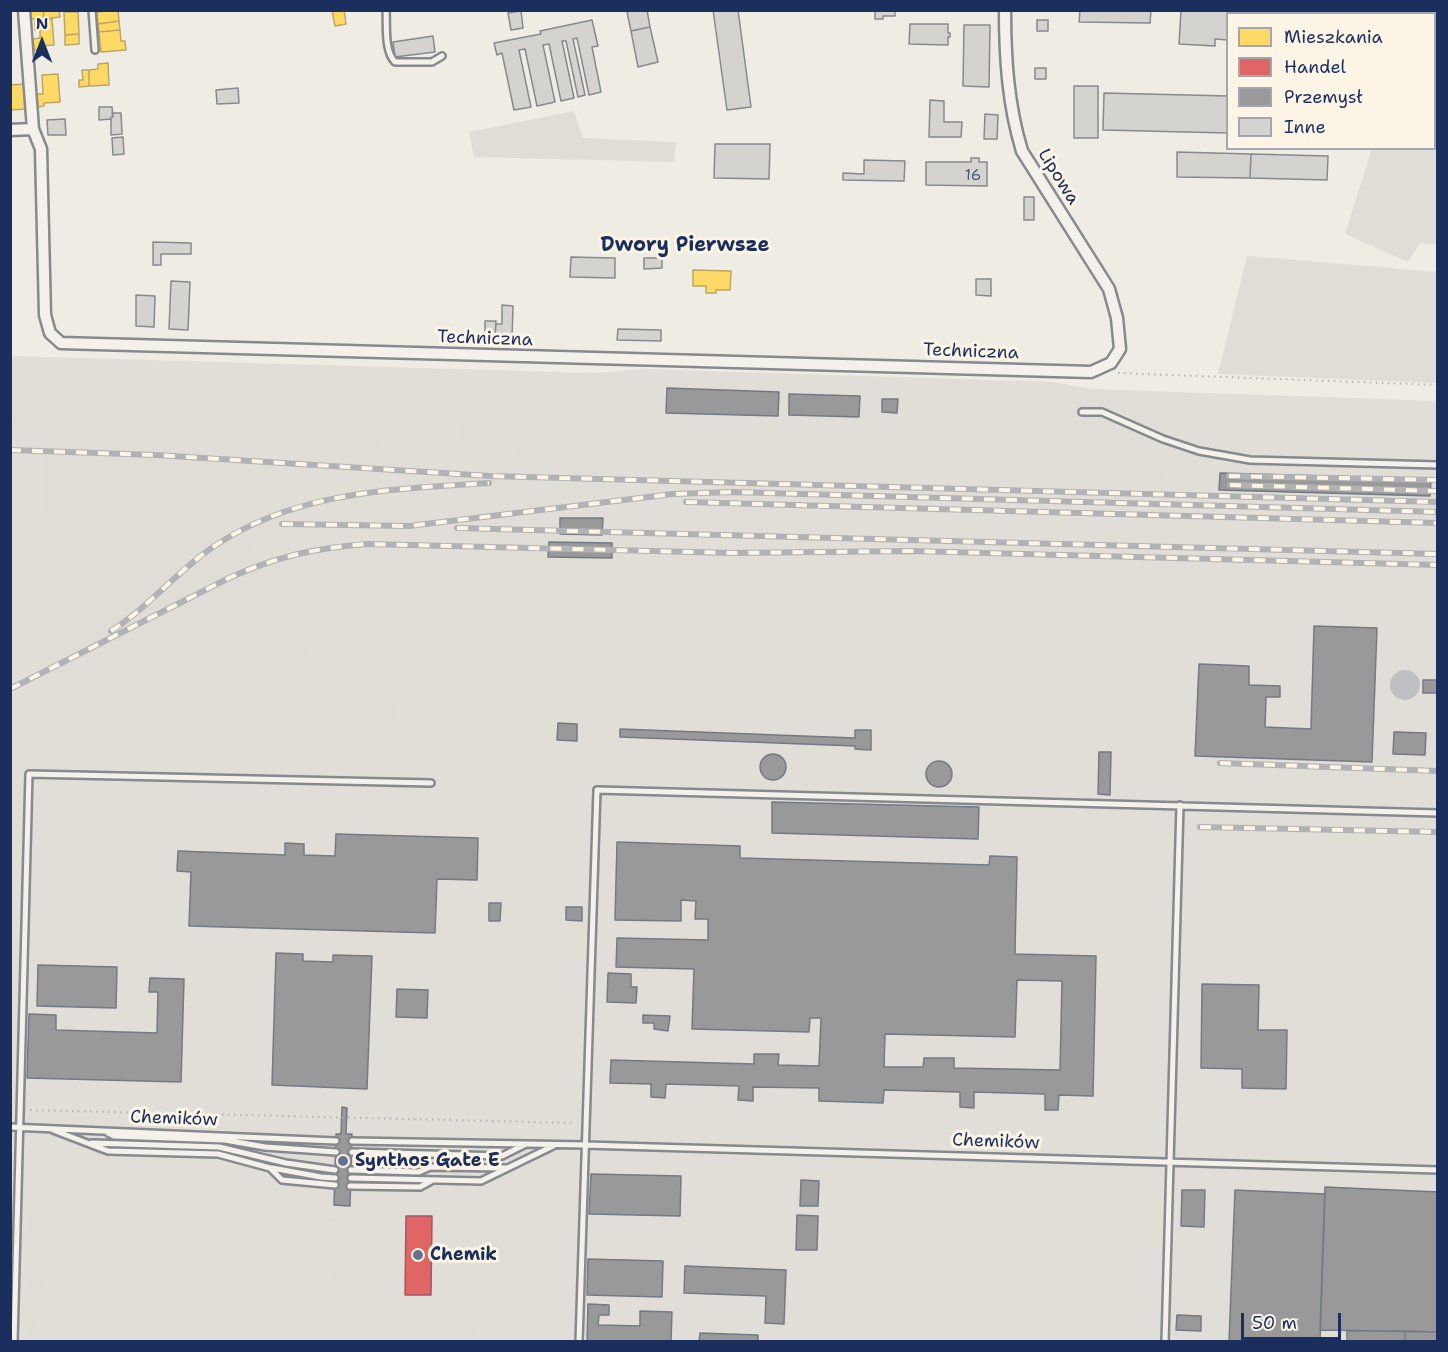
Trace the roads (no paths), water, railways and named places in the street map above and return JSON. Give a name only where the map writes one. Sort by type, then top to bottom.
[{"type":"street","name":"Techniczna","points":[[24,10],[33,129],[41,148],[45,315],[50,333],[62,343],[1091,372],[1111,363],[1120,349]]},
{"type":"street","name":"Lipowa","points":[[1005,10],[1005,60],[1015,126],[1022,151],[1109,290],[1117,318],[1120,349]]},
{"type":"street","points":[[10,130],[33,129]]},
{"type":"lane","points":[[92,10],[95,50]]},
{"type":"lane","points":[[386,10],[388,50],[395,62],[432,62],[442,56]]},
{"type":"lane","points":[[1082,412],[1102,412],[1163,439],[1190,448],[1250,460],[1437,465]]},
{"type":"lane","points":[[14,1341],[29,774],[431,783]]},
{"type":"lane","points":[[579,1341],[597,790],[1437,813]]},
{"type":"lane","points":[[1164,1341],[1180,805]]},
{"type":"lane","name":"Chemików","points":[[10,1127],[336,1141]]},
{"type":"lane","points":[[49,1129],[108,1151],[218,1154],[270,1167],[335,1178]]},
{"type":"lane","points":[[102,1131],[114,1136],[225,1140],[265,1147],[336,1152]]},
{"type":"lane","name":"Chemików","points":[[352,1141],[585,1145],[1437,1170]]},
{"type":"lane","points":[[87,1143],[219,1147],[286,1163],[335,1170]]},
{"type":"lane","points":[[351,1152],[502,1156],[525,1144]]},
{"type":"lane","name":"Chemików","points":[[433,1180],[481,1181],[554,1145]]},
{"type":"lane","points":[[270,1167],[282,1180],[334,1185]]},
{"type":"lane","points":[[351,1170],[419,1172],[430,1167],[510,1168]]},
{"type":"lane","points":[[351,1178],[433,1180]]},
{"type":"lane","points":[[351,1185],[420,1187],[433,1180]]},
{"type":"railway","points":[[10,450],[156,455],[490,476],[1438,502]]},
{"type":"railway","points":[[1229,476],[1438,480]]},
{"type":"railway","points":[[111,631],[125,622],[213,547],[245,528],[277,514],[346,496],[489,483]]},
{"type":"railway","points":[[1230,485],[1438,491]]},
{"type":"railway","points":[[282,524],[409,526],[673,494],[732,492],[1438,512]]},
{"type":"railway","points":[[686,502],[1438,523]]},
{"type":"railway","points":[[457,528],[1438,554]]},
{"type":"railway","points":[[10,689],[247,570],[297,554],[368,544],[733,553],[911,551],[1438,565]]},
{"type":"railway","points":[[1220,763],[1438,771]]},
{"type":"railway","points":[[1200,827],[1438,832]]},
{"type":"place","name":"Synthos Gate E","points":[[343,1161]]},
{"type":"place","name":"Chemik","points":[[418,1255]]},
{"type":"district","name":"Dwory Pierwsze","points":[[685,246]]}]
